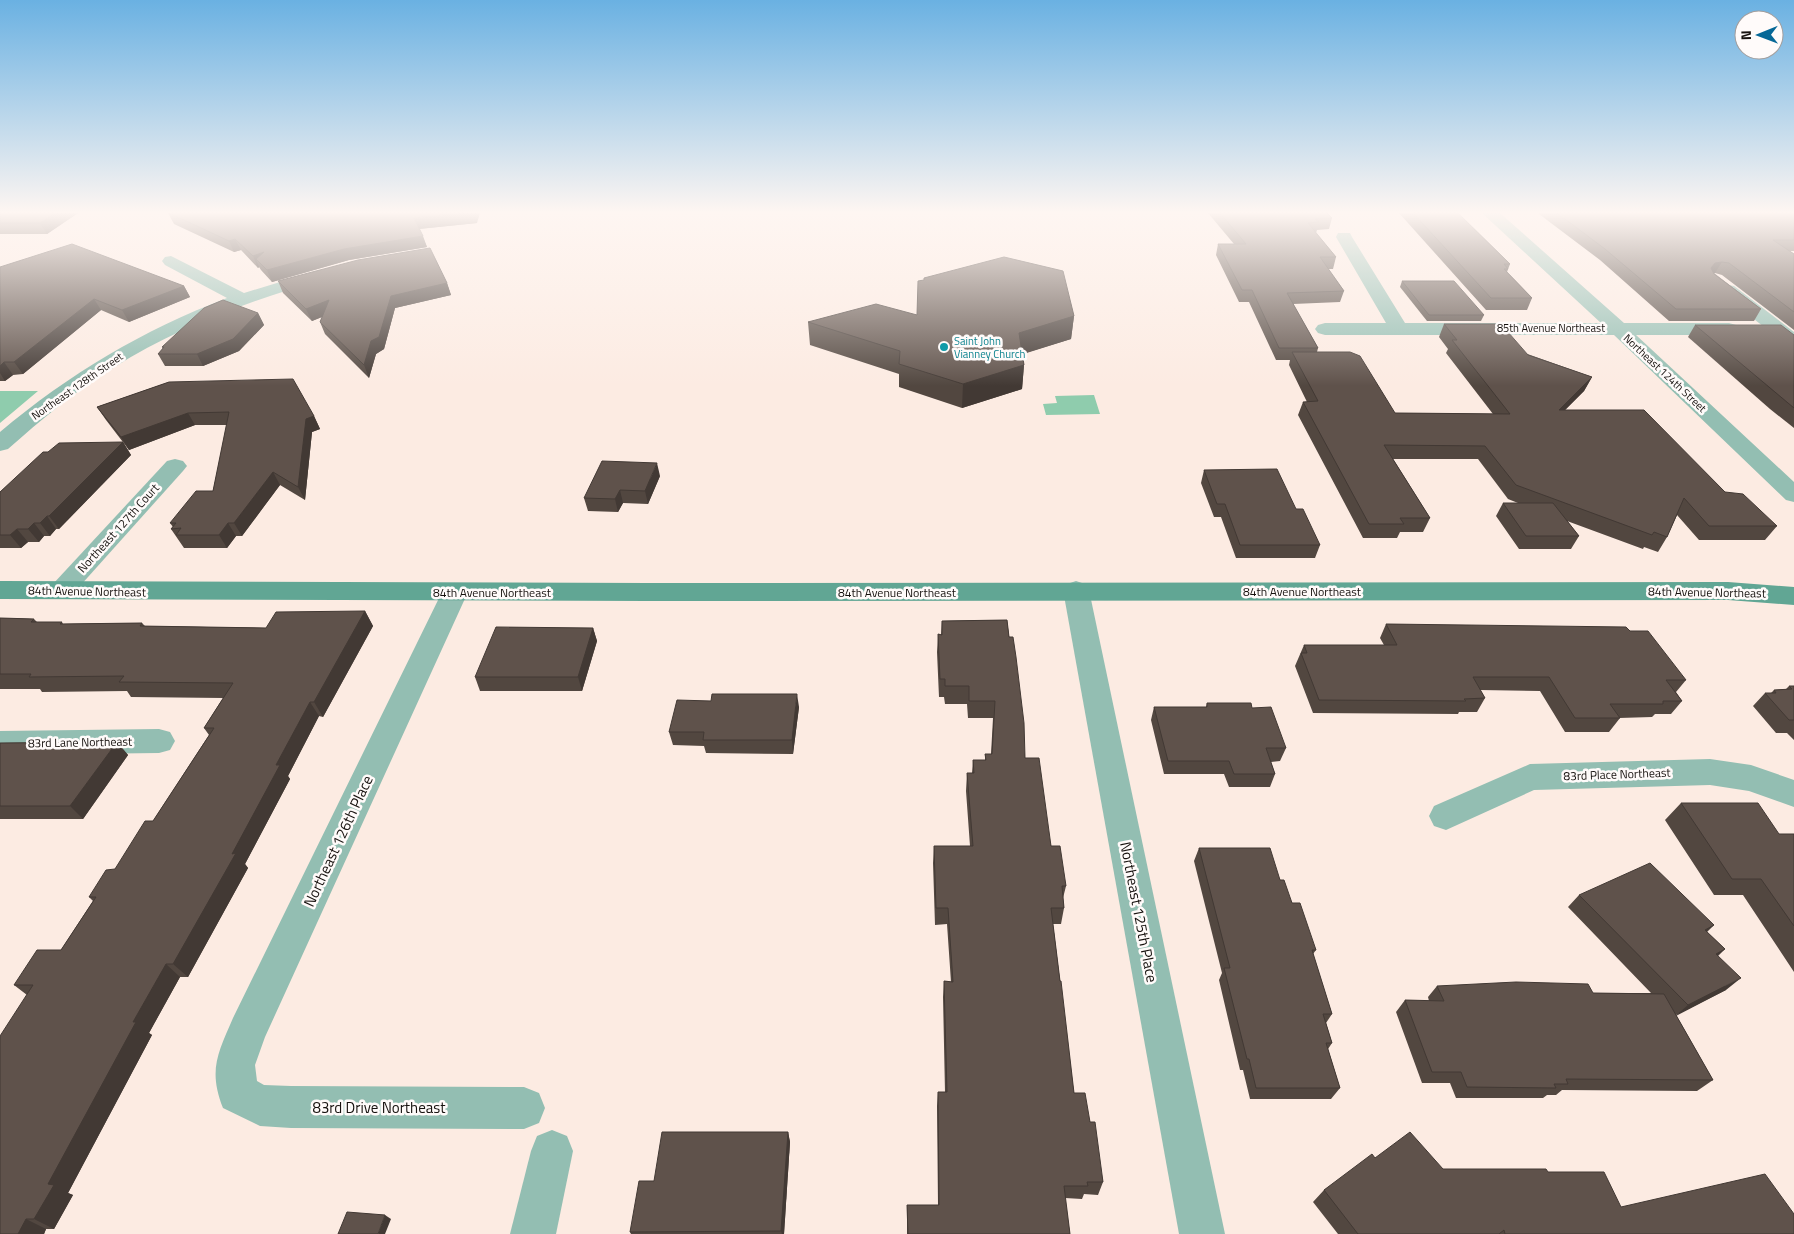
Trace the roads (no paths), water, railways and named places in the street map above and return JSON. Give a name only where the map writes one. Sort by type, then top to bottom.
[{"type":"street","points":[[189,271],[242,299]]},
{"type":"street","points":[[1364,271],[1398,328]]},
{"type":"street","name":"Northeast 124th Street","points":[[1554,271],[1618,328],[1794,495]]},
{"type":"street","name":"Northeast 128th Street","points":[[0,444],[34,414],[62,393],[122,354],[198,317],[242,299],[332,272]]},
{"type":"street","points":[[1715,280],[1794,341]]},
{"type":"street","name":"85th Avenue Northeast","points":[[1325,328],[1778,329]]},
{"type":"street","name":"Northeast 127th Court","points":[[62,590],[174,466]]},
{"type":"street","name":"84th Avenue Northeast","points":[[0,590],[455,592],[1076,590],[1728,591],[1794,596]]},
{"type":"street","name":"Northeast 125th Place","points":[[1076,590],[1202,1234]]},
{"type":"street","name":"Northeast 126th Place","points":[[238,1093],[235,1065],[247,1032],[455,592]]},
{"type":"street","name":"83rd Lane Northeast","points":[[0,743],[159,741]]},
{"type":"street","name":"83rd Place Northeast","points":[[1446,816],[1530,777],[1710,772],[1751,778],[1794,794]]},
{"type":"street","name":"83rd Drive Northeast","points":[[238,1093],[260,1105],[290,1107],[524,1108]]},
{"type":"street","points":[[533,1234],[552,1151]]},
{"type":"place","name":"Saint John Vianney Church","points":[[944,347]]}]
